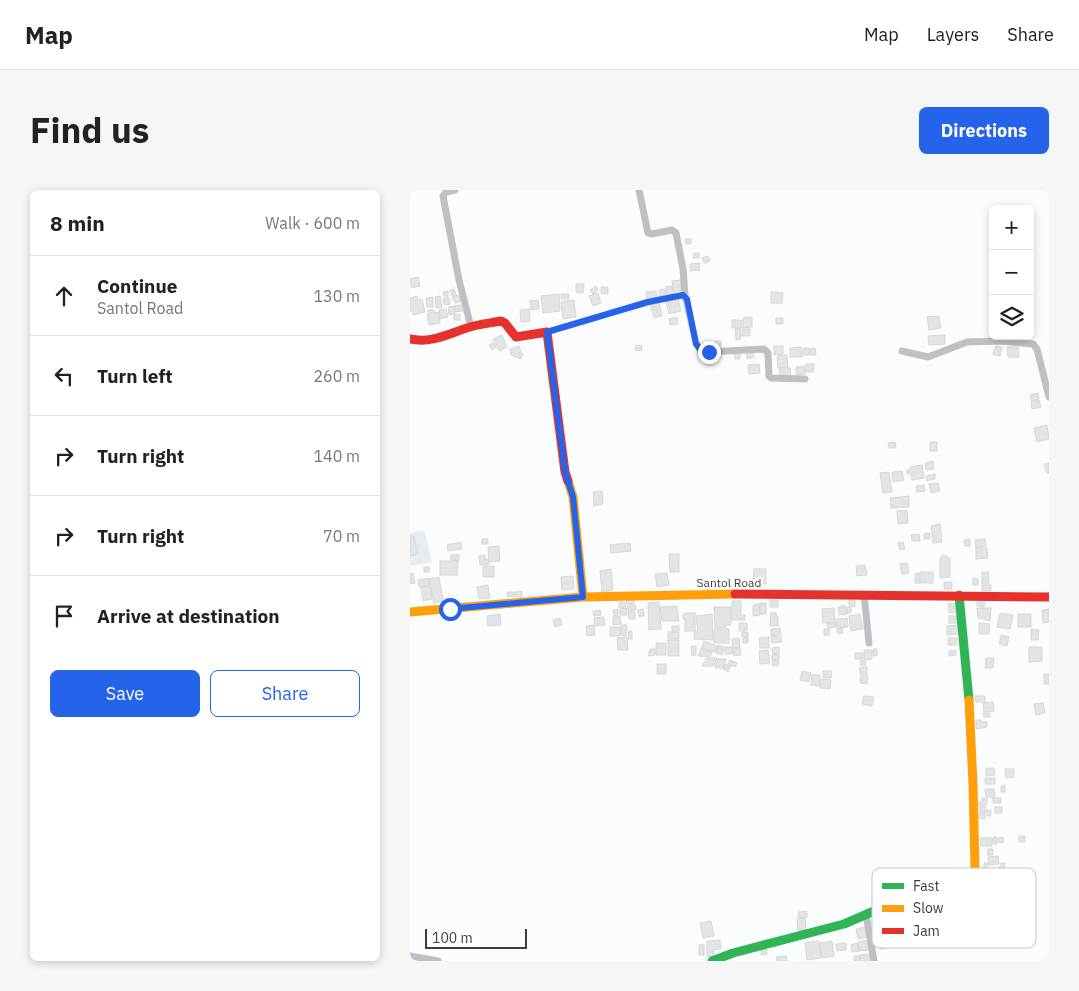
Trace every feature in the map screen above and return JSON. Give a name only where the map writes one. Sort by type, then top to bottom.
[{"type":"street","points":[[455,190],[446,192],[443,196],[459,280],[471,326]]},
{"type":"street","points":[[639,190],[648,233],[672,230],[676,234],[683,269],[685,295],[696,344],[700,350],[709,352],[764,348],[768,353],[769,376],[771,378],[805,378]]},
{"type":"street","points":[[410,339],[423,340],[471,326],[501,321],[505,323],[516,337],[547,332],[648,302],[685,295]]},
{"type":"street","points":[[547,332],[565,472],[573,497],[583,597]]},
{"type":"street","points":[[902,351],[928,357],[967,342],[1002,341],[1033,344],[1037,349],[1049,397]]},
{"type":"street","points":[[864,594],[869,643]]},
{"type":"street","name":"Santol Road","points":[[410,612],[583,597],[650,595],[864,594],[1049,596]]},
{"type":"street","points":[[959,595],[970,715],[975,868]]},
{"type":"street","points":[[712,961],[732,953],[844,924],[872,912]]},
{"type":"street","points":[[866,914],[874,961]]},
{"type":"street","points":[[410,956],[438,961]]},
{"type":"shaded area","points":[[424,530],[432,562],[410,566],[410,533]]},
{"type":"building","points":[[685,239],[691,239],[691,244],[686,244]]},
{"type":"building","points":[[694,253],[699,253],[699,258],[693,258]]},
{"type":"building","points":[[708,256],[710,261],[704,263],[702,258]]},
{"type":"building","points":[[699,263],[700,270],[690,271],[690,264]]},
{"type":"building","points":[[418,277],[420,286],[412,288],[410,279]]},
{"type":"building","points":[[681,280],[683,290],[674,292],[672,281]]},
{"type":"building","points":[[576,284],[584,284],[583,293],[576,292]]},
{"type":"building","points":[[596,286],[598,290],[593,294],[590,290]]},
{"type":"building","points":[[672,286],[673,294],[667,295],[666,287]]},
{"type":"building","points":[[601,287],[608,287],[608,294],[601,293]]},
{"type":"building","points":[[454,289],[456,295],[452,296],[450,290]]},
{"type":"building","points":[[665,289],[666,297],[660,298],[659,290]]},
{"type":"building","points":[[448,291],[448,297],[444,297],[443,292]]},
{"type":"building","points":[[656,291],[657,298],[647,300],[646,292]]},
{"type":"building","points":[[771,292],[783,293],[782,303],[771,303]]},
{"type":"building","points":[[598,293],[601,303],[593,306],[589,296]]},
{"type":"building","points":[[559,294],[560,311],[543,313],[541,296]]},
{"type":"building","points":[[561,294],[569,294],[569,299],[561,299]]},
{"type":"building","points":[[458,295],[461,301],[455,303],[452,297]]},
{"type":"building","points":[[417,296],[418,300],[422,299],[425,312],[413,315],[413,311],[410,311],[410,298]]},
{"type":"building","points":[[440,296],[442,308],[436,308],[435,297]]},
{"type":"building","points":[[433,297],[433,307],[427,307],[426,298]]},
{"type":"building","points":[[449,298],[450,304],[444,305],[443,299]]},
{"type":"building","points":[[678,299],[681,311],[669,314],[666,301]]},
{"type":"building","points":[[538,300],[539,309],[531,310],[530,301]]},
{"type":"building","points":[[574,300],[576,317],[563,319],[561,302]]},
{"type":"building","points":[[659,302],[662,316],[654,318],[650,304]]},
{"type":"building","points":[[461,305],[462,311],[455,312],[454,306]]},
{"type":"building","points":[[453,306],[455,314],[449,315],[448,307]]},
{"type":"building","points":[[446,309],[448,317],[441,319],[439,310]]},
{"type":"building","points":[[529,309],[530,321],[521,322],[520,310]]},
{"type":"building","points":[[428,310],[434,310],[434,313],[439,312],[440,323],[429,325]]},
{"type":"building","points":[[460,314],[460,320],[454,320],[454,315]]},
{"type":"building","points":[[939,316],[941,328],[929,330],[927,317]]},
{"type":"building","points":[[677,317],[678,324],[670,325],[669,319]]},
{"type":"building","points":[[752,317],[752,327],[743,328],[743,318]]},
{"type":"building","points":[[776,318],[783,318],[783,324],[776,324]]},
{"type":"building","points":[[732,320],[741,320],[742,328],[732,328]]},
{"type":"building","points":[[740,328],[741,339],[736,340],[735,329]]},
{"type":"building","points":[[742,329],[750,329],[750,336],[742,336]]},
{"type":"building","points":[[502,335],[507,347],[499,351],[493,339]]},
{"type":"building","points":[[945,335],[945,344],[929,345],[928,336]]},
{"type":"building","points":[[715,341],[721,341],[721,346],[715,346]]},
{"type":"building","points":[[493,343],[496,347],[492,350],[489,345]]},
{"type":"building","points":[[636,345],[642,346],[642,351],[635,350]]},
{"type":"building","points":[[519,346],[521,352],[519,353],[523,354],[521,359],[511,355],[510,349]]},
{"type":"building","points":[[774,346],[783,346],[783,354],[774,355]]},
{"type":"building","points":[[996,346],[1002,348],[1000,356],[993,354]]},
{"type":"building","points":[[801,347],[802,357],[790,357],[790,348]]},
{"type":"building","points":[[1007,347],[1018,347],[1019,357],[1008,357]]},
{"type":"building","points":[[803,348],[809,348],[809,355],[803,355]]},
{"type":"building","points":[[815,348],[816,355],[810,355],[810,349]]},
{"type":"building","points":[[753,351],[754,357],[747,359],[746,352]]},
{"type":"building","points":[[740,352],[740,359],[735,359],[734,353]]},
{"type":"building","points":[[787,355],[788,367],[778,368],[777,356]]},
{"type":"building","points":[[759,364],[760,373],[749,374],[748,365]]},
{"type":"building","points":[[806,364],[814,364],[813,372],[805,372]]},
{"type":"building","points":[[804,366],[805,374],[796,375],[796,367]]},
{"type":"building","points":[[779,368],[790,368],[791,377],[780,377]]},
{"type":"building","points":[[1038,393],[1039,399],[1031,401],[1030,395]]},
{"type":"building","points":[[1039,400],[1041,407],[1032,409],[1031,402]]},
{"type":"building","points":[[1047,425],[1049,439],[1037,442],[1034,428]]},
{"type":"building","points":[[895,442],[896,448],[889,448],[888,443]]},
{"type":"building","points":[[930,442],[937,442],[937,451],[930,451]]},
{"type":"building","points":[[933,461],[934,469],[926,470],[925,463]]},
{"type":"building","points":[[1049,463],[1049,473],[1047,473],[1044,464]]},
{"type":"building","points":[[922,465],[924,478],[912,480],[911,473],[907,474],[907,470],[910,470],[910,467]]},
{"type":"building","points":[[902,471],[904,480],[893,482],[892,472]]},
{"type":"building","points":[[889,472],[892,492],[883,493],[880,473]]},
{"type":"building","points":[[935,474],[935,479],[927,481],[926,476]]},
{"type":"building","points":[[938,483],[940,491],[931,493],[929,484]]},
{"type":"building","points":[[924,485],[925,491],[917,492],[916,486]]},
{"type":"building","points":[[602,491],[603,504],[594,506],[593,492]]},
{"type":"building","points":[[909,496],[909,507],[891,508],[890,498]]},
{"type":"building","points":[[907,510],[908,523],[898,524],[897,511]]},
{"type":"building","points":[[940,524],[942,542],[933,543],[931,526]]},
{"type":"building","points":[[930,533],[930,539],[924,539],[924,534]]},
{"type":"building","points":[[919,534],[920,541],[912,541],[911,535]]},
{"type":"building","points":[[410,537],[414,537],[418,554],[410,556]]},
{"type":"building","points":[[482,539],[488,539],[488,544],[482,544]]},
{"type":"building","points":[[970,539],[970,546],[965,546],[964,540]]},
{"type":"building","points":[[985,539],[986,546],[976,548],[975,540]]},
{"type":"building","points":[[461,542],[462,549],[448,551],[447,545]]},
{"type":"building","points":[[903,542],[905,549],[900,550],[898,543]]},
{"type":"building","points":[[630,543],[631,551],[611,553],[610,545]]},
{"type":"building","points":[[499,546],[500,561],[489,562],[488,547]]},
{"type":"building","points":[[976,548],[987,548],[988,558],[976,559]]},
{"type":"building","points":[[669,554],[679,554],[679,572],[670,572]]},
{"type":"building","points":[[451,555],[459,555],[459,561],[451,560]]},
{"type":"building","points":[[485,555],[485,560],[488,559],[489,564],[480,565],[479,556]]},
{"type":"building","points":[[942,555],[950,558],[950,577],[940,578],[940,558],[942,558]]},
{"type":"building","points":[[440,561],[458,561],[457,575],[440,575]]},
{"type":"building","points":[[907,563],[909,573],[902,574],[900,564]]},
{"type":"building","points":[[865,565],[867,575],[857,576],[856,566]]},
{"type":"building","points":[[483,566],[494,566],[494,577],[483,577]]},
{"type":"building","points":[[424,567],[429,567],[429,572],[424,572]]},
{"type":"building","points":[[611,569],[613,590],[602,592],[600,571]]},
{"type":"building","points":[[754,569],[766,569],[766,584],[753,584]]},
{"type":"building","points":[[920,572],[933,572],[933,583],[920,583]]},
{"type":"building","points":[[982,572],[989,572],[988,584],[982,584]]},
{"type":"building","points":[[410,573],[413,573],[415,583],[410,584]]},
{"type":"building","points":[[667,573],[669,585],[657,587],[655,574]]},
{"type":"building","points":[[919,573],[920,583],[915,583],[915,574]]},
{"type":"building","points":[[573,576],[574,589],[562,590],[561,577]]},
{"type":"building","points":[[439,577],[443,601],[434,603],[429,579]]},
{"type":"building","points":[[429,578],[430,585],[419,587],[418,580]]},
{"type":"building","points":[[973,578],[978,579],[978,585],[973,585]]},
{"type":"building","points":[[944,582],[952,582],[952,589],[944,589]]},
{"type":"building","points":[[488,585],[490,598],[479,599],[477,587]]},
{"type":"building","points":[[982,585],[991,585],[991,591],[982,591]]},
{"type":"building","points":[[430,586],[432,599],[423,601],[421,587]]},
{"type":"building","points":[[522,591],[522,597],[515,597],[515,592]]},
{"type":"building","points":[[507,592],[514,592],[514,596],[507,597]]},
{"type":"building","points":[[634,599],[634,603],[627,604],[626,600]]},
{"type":"building","points":[[770,600],[778,600],[778,607],[770,607]]},
{"type":"building","points":[[849,600],[855,600],[855,607],[849,606]]},
{"type":"building","points":[[977,600],[985,601],[984,607],[977,606]]},
{"type":"building","points":[[732,601],[741,601],[741,615],[745,615],[745,620],[732,620]]},
{"type":"building","points":[[619,602],[625,602],[626,607],[619,608]]},
{"type":"building","points":[[659,602],[661,629],[649,630],[648,603]]},
{"type":"building","points":[[760,603],[766,603],[766,614],[760,614]]},
{"type":"building","points":[[956,603],[957,612],[949,613],[948,604]]},
{"type":"building","points":[[635,604],[636,610],[628,611],[627,605]]},
{"type":"building","points":[[759,604],[760,615],[753,616],[753,605]]},
{"type":"building","points":[[845,605],[847,614],[839,615],[838,607]]},
{"type":"building","points":[[677,606],[679,621],[662,621],[660,607]]},
{"type":"building","points":[[714,607],[731,607],[731,625],[715,628]]},
{"type":"building","points":[[847,607],[851,607],[851,613],[847,613]]},
{"type":"building","points":[[626,608],[627,615],[620,615],[620,609]]},
{"type":"building","points":[[834,608],[835,622],[823,623],[822,609]]},
{"type":"building","points":[[977,608],[991,608],[990,621],[978,618]]},
{"type":"building","points":[[618,609],[618,615],[614,616],[613,610]]},
{"type":"building","points":[[643,609],[644,616],[639,617],[638,610]]},
{"type":"building","points":[[1049,609],[1049,622],[1043,623],[1042,610]]},
{"type":"building","points":[[600,610],[601,615],[594,616],[593,611]]},
{"type":"building","points":[[628,612],[635,612],[635,619],[629,619]]},
{"type":"building","points":[[685,613],[695,613],[695,631],[685,631],[683,615]]},
{"type":"building","points":[[771,613],[776,613],[778,626],[770,626]]},
{"type":"building","points":[[1000,613],[1013,615],[1010,629],[997,627]]},
{"type":"building","points":[[500,614],[501,625],[488,626],[487,616]]},
{"type":"building","points":[[712,614],[713,640],[694,639],[695,631],[698,631],[696,616]]},
{"type":"building","points":[[860,614],[863,629],[851,631],[849,616]]},
{"type":"building","points":[[1018,614],[1031,614],[1031,627],[1018,627]]},
{"type":"building","points":[[620,616],[621,624],[613,625],[613,617]]},
{"type":"building","points":[[949,616],[957,616],[957,623],[949,623]]},
{"type":"building","points":[[604,617],[605,625],[595,626],[594,618]]},
{"type":"building","points":[[560,618],[562,625],[555,627],[553,620]]},
{"type":"building","points":[[847,618],[848,627],[837,628],[836,619]]},
{"type":"building","points":[[739,623],[747,623],[747,630],[739,631]]},
{"type":"building","points":[[827,623],[836,623],[836,627],[828,628]]},
{"type":"building","points":[[979,623],[990,624],[989,634],[979,634]]},
{"type":"building","points":[[594,625],[595,635],[587,636],[586,626]]},
{"type":"building","points":[[621,625],[627,625],[626,636],[621,635]]},
{"type":"building","points":[[959,625],[960,634],[947,635],[947,626]]},
{"type":"building","points":[[672,626],[679,626],[679,631],[672,631]]},
{"type":"building","points":[[610,627],[620,627],[620,636],[610,636]]},
{"type":"building","points":[[780,628],[781,634],[771,636],[771,629]]},
{"type":"building","points":[[842,628],[843,633],[838,634],[837,629]]},
{"type":"building","points":[[714,629],[729,629],[729,643],[714,643]]},
{"type":"building","points":[[824,629],[830,629],[829,635],[824,635]]},
{"type":"building","points":[[1031,629],[1039,630],[1038,640],[1031,640]]},
{"type":"building","points":[[629,631],[632,631],[632,639],[628,639]]},
{"type":"building","points":[[668,632],[679,632],[679,639],[668,639]]},
{"type":"building","points":[[742,632],[748,632],[748,637],[742,637]]},
{"type":"building","points":[[1001,635],[1009,637],[1007,646],[999,644]]},
{"type":"building","points":[[781,636],[782,642],[772,643],[771,637]]},
{"type":"building","points":[[627,637],[628,650],[618,650],[617,638]]},
{"type":"building","points":[[769,637],[769,648],[760,648],[759,638]]},
{"type":"building","points":[[739,638],[740,647],[733,648],[732,639]]},
{"type":"building","points":[[743,638],[748,638],[748,643],[743,643]]},
{"type":"building","points":[[948,638],[957,638],[957,645],[948,645]]},
{"type":"building","points":[[668,640],[679,640],[679,656],[668,656]]},
{"type":"building","points":[[704,641],[717,646],[715,652],[702,648]]},
{"type":"building","points":[[656,643],[666,643],[666,655],[656,655]]},
{"type":"building","points":[[718,645],[724,647],[722,655],[716,653]]},
{"type":"building","points":[[691,646],[696,646],[696,655],[692,656]]},
{"type":"building","points":[[725,647],[732,647],[733,654],[725,654]]},
{"type":"building","points":[[779,647],[779,653],[773,654],[772,648]]},
{"type":"building","points":[[1029,647],[1042,647],[1042,661],[1029,662]]},
{"type":"building","points":[[701,648],[712,652],[710,657],[698,656]]},
{"type":"building","points":[[740,648],[741,655],[734,656],[733,649]]},
{"type":"building","points":[[650,649],[655,649],[655,655],[648,656]]},
{"type":"building","points":[[873,649],[877,649],[877,656],[873,656]]},
{"type":"building","points":[[768,650],[770,663],[760,664],[759,651]]},
{"type":"building","points":[[864,650],[872,650],[872,659],[864,660]]},
{"type":"building","points":[[956,650],[956,655],[949,656],[949,651]]},
{"type":"building","points":[[855,653],[863,653],[862,659],[855,659]]},
{"type":"building","points":[[779,654],[779,659],[772,660],[772,655]]},
{"type":"building","points":[[707,658],[717,658],[714,666],[702,666]]},
{"type":"building","points":[[986,658],[994,658],[993,668],[985,668]]},
{"type":"building","points":[[718,659],[726,659],[723,668],[715,668]]},
{"type":"building","points":[[730,660],[737,663],[735,667],[728,664]]},
{"type":"building","points":[[773,660],[779,661],[778,666],[772,665]]},
{"type":"building","points":[[861,660],[866,661],[865,666],[860,665]]},
{"type":"building","points":[[657,664],[666,664],[666,674],[657,674]]},
{"type":"building","points":[[725,664],[731,666],[728,672],[723,669]]},
{"type":"building","points":[[867,667],[867,674],[860,674],[859,668]]},
{"type":"building","points":[[802,671],[811,673],[809,682],[800,680]]},
{"type":"building","points":[[823,671],[832,671],[831,678],[823,678]]},
{"type":"building","points":[[1044,674],[1049,674],[1049,684],[1044,684]]},
{"type":"building","points":[[812,675],[820,675],[819,686],[811,685]]},
{"type":"building","points":[[861,675],[868,676],[867,684],[860,683]]},
{"type":"building","points":[[821,679],[831,680],[830,689],[820,688]]},
{"type":"building","points":[[864,696],[874,697],[872,706],[862,704]]},
{"type":"building","points":[[975,696],[985,696],[985,702],[976,702]]},
{"type":"building","points":[[993,702],[994,711],[984,712],[983,703]]},
{"type":"building","points":[[1043,703],[1045,713],[1036,715],[1034,704]]},
{"type":"building","points":[[983,713],[990,713],[990,717],[984,717]]},
{"type":"building","points":[[976,720],[987,722],[987,727],[976,729]]},
{"type":"building","points":[[986,768],[994,768],[995,775],[986,776]]},
{"type":"building","points":[[1005,769],[1014,769],[1014,777],[1006,778]]},
{"type":"building","points":[[985,778],[995,778],[995,784],[985,784]]},
{"type":"building","points":[[1005,785],[1005,792],[1001,792],[1001,786]]},
{"type":"building","points":[[985,789],[994,789],[995,797],[986,797]]},
{"type":"building","points":[[982,798],[987,798],[987,804],[979,806],[979,802],[982,802]]},
{"type":"building","points":[[993,798],[1001,798],[1001,803],[993,803]]},
{"type":"building","points":[[980,807],[986,807],[986,812],[980,812]]},
{"type":"building","points":[[995,807],[1002,807],[1002,813],[995,813]]},
{"type":"building","points":[[987,810],[991,810],[991,816],[987,816]]},
{"type":"building","points":[[979,813],[985,813],[985,819],[979,818]]},
{"type":"building","points":[[1019,836],[1025,836],[1025,842],[1019,842]]},
{"type":"building","points":[[993,837],[997,837],[997,844],[993,844]]},
{"type":"building","points":[[1001,837],[1004,840],[1001,843],[998,840]]},
{"type":"building","points":[[980,838],[992,838],[992,846],[981,846]]},
{"type":"building","points":[[988,849],[993,849],[993,855],[987,855]]},
{"type":"building","points":[[998,856],[999,864],[989,865],[988,857]]},
{"type":"building","points":[[984,863],[988,863],[988,868],[984,868]]},
{"type":"building","points":[[1001,863],[1005,863],[1004,868],[999,868]]},
{"type":"building","points":[[807,911],[807,917],[799,918],[798,912]]},
{"type":"building","points":[[805,918],[806,931],[798,931],[797,919]]},
{"type":"building","points":[[711,921],[714,936],[703,938],[700,923]]},
{"type":"building","points":[[867,927],[869,937],[858,939],[856,929]]},
{"type":"building","points":[[720,940],[721,949],[714,950],[714,956],[707,957],[707,941]]},
{"type":"building","points":[[868,940],[870,950],[859,951],[858,942]]},
{"type":"building","points":[[819,941],[821,958],[807,960],[805,943]]},
{"type":"building","points":[[832,941],[834,956],[822,958],[820,943]]},
{"type":"building","points":[[846,943],[846,950],[837,951],[836,944]]},
{"type":"building","points":[[857,943],[859,951],[852,952],[851,945]]},
{"type":"building","points":[[699,945],[704,945],[704,955],[699,955]]},
{"type":"building","points":[[761,949],[766,949],[767,954],[761,955]]},
{"type":"building","points":[[869,954],[870,961],[860,961],[860,955]]},
{"type":"building","points":[[786,956],[787,961],[777,961],[776,957]]},
{"type":"building","points":[[854,956],[860,956],[860,961],[854,961]]},
{"type":"traffic: fast","points":[[959,595],[969,700]]},
{"type":"traffic: fast","points":[[712,961],[733,953],[844,924],[872,912]]},
{"type":"traffic: slow","points":[[568,481],[573,497],[583,597]]},
{"type":"traffic: slow","points":[[410,612],[583,597],[735,594]]},
{"type":"traffic: slow","points":[[969,700],[975,868]]},
{"type":"traffic: jam","points":[[410,339],[433,339],[474,326],[501,321],[505,323],[516,337],[547,332],[565,472],[568,481]]},
{"type":"traffic: jam","points":[[735,594],[1049,597]]},
{"type":"route","points":[[450,609],[583,597],[573,497],[565,472],[547,332],[648,302],[685,295],[697,347],[703,352],[709,352]]}]
